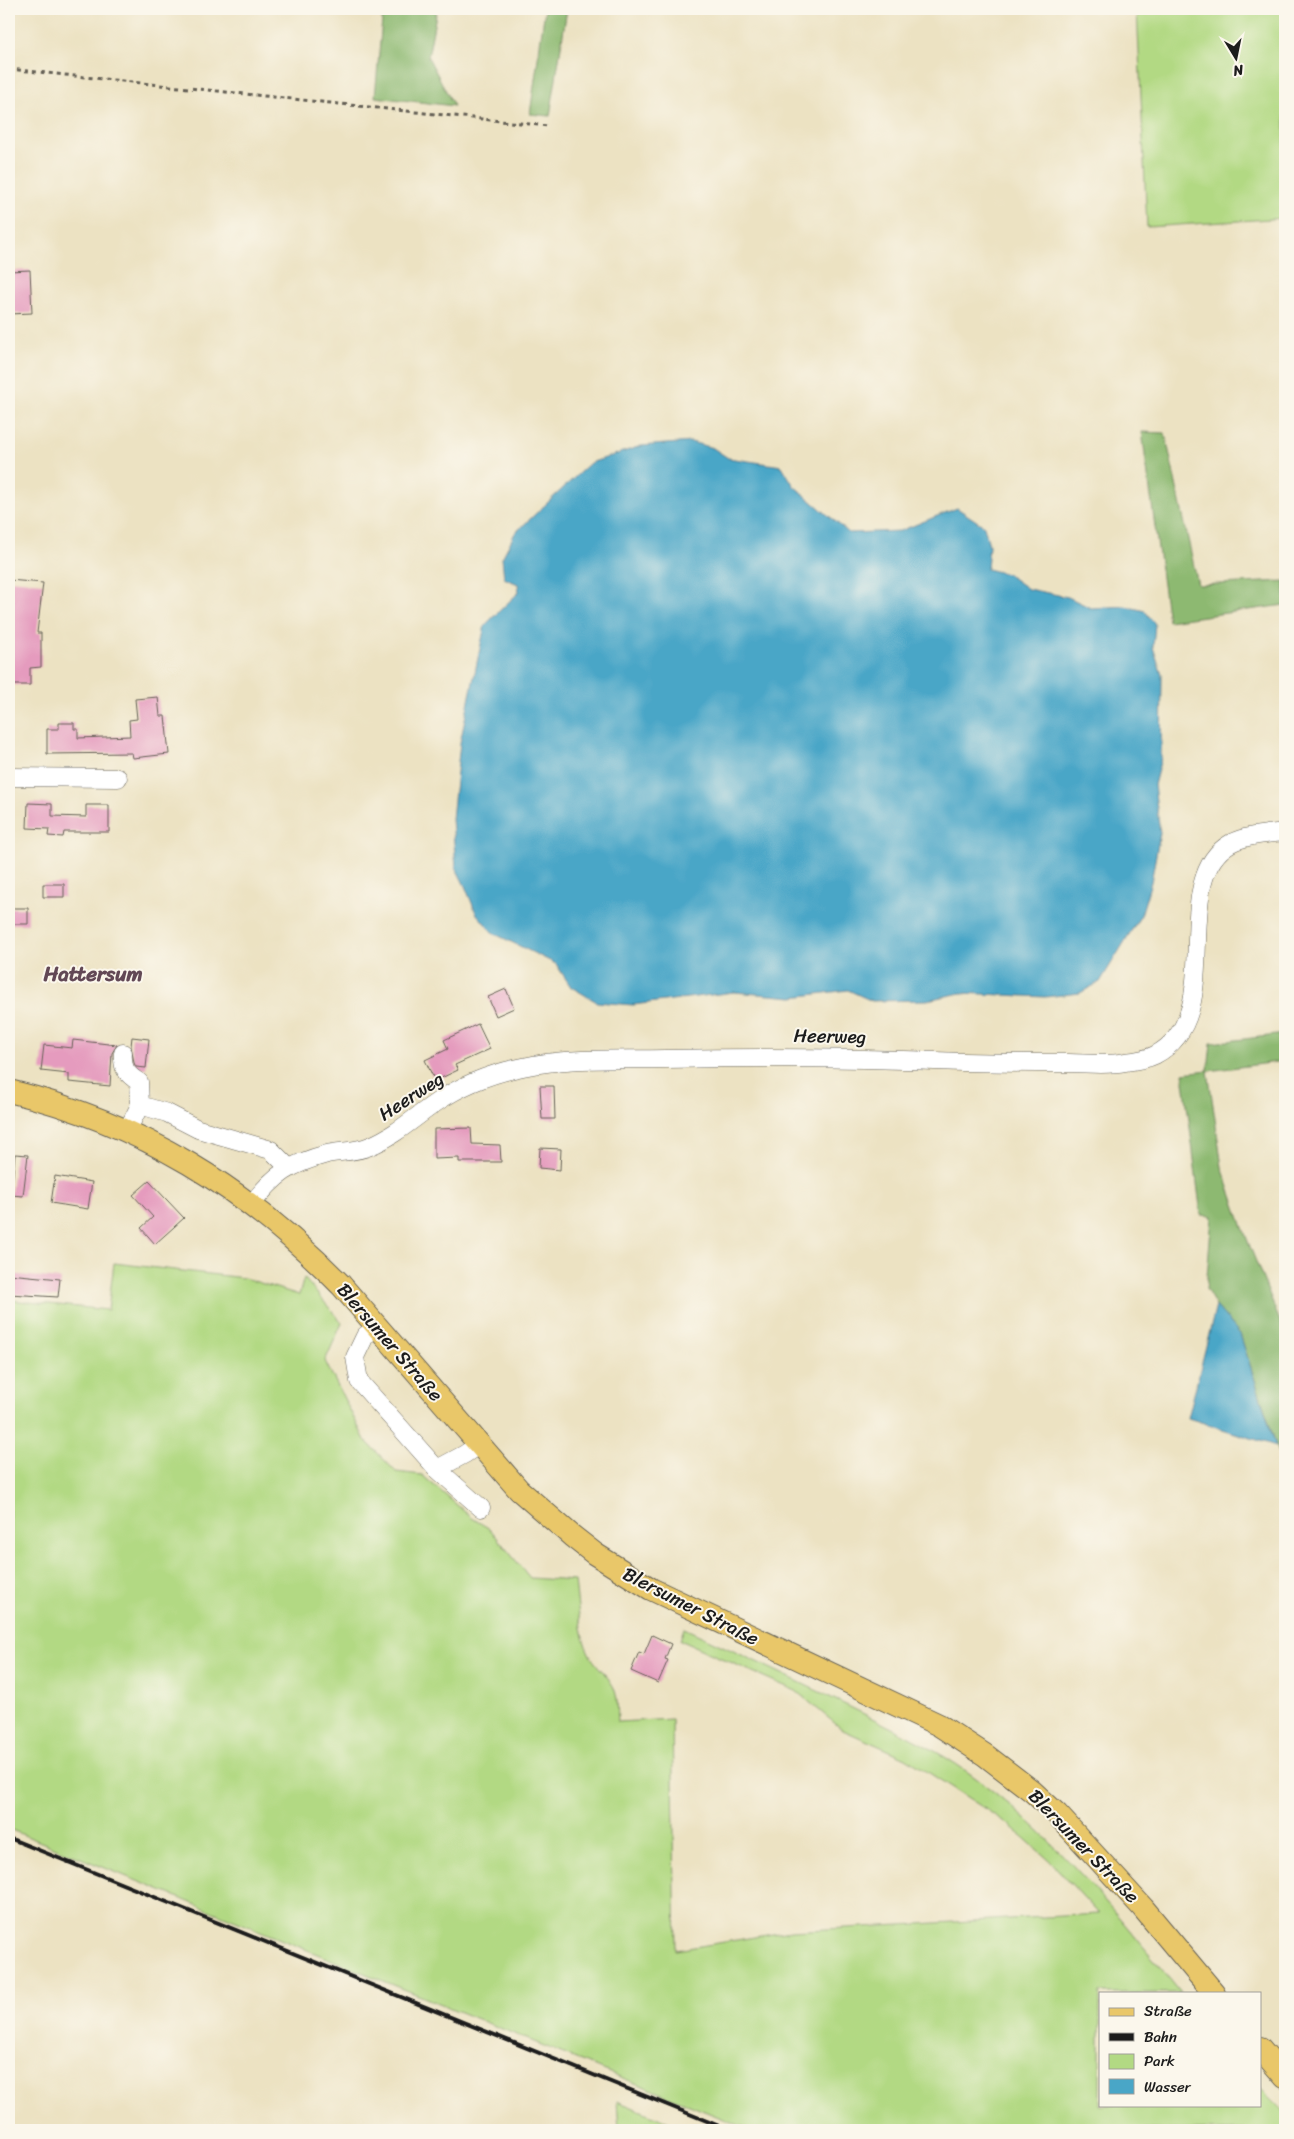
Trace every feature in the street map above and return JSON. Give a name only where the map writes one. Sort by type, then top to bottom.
[{"type":"main road","name":"Blersumer Straße","points":[[9,1091],[69,1107],[128,1131],[171,1152],[252,1204],[311,1254],[377,1326],[478,1445],[519,1490],[572,1536],[595,1554],[651,1589],[930,1721],[985,1755],[1032,1791],[1057,1814],[1143,1908],[1213,1992]]},
{"type":"main road","points":[[1262,2050],[1285,2077]]},
{"type":"street","points":[[9,776],[118,778]]},
{"type":"street","name":"Heerweg","points":[[252,1204],[268,1183],[289,1168],[328,1154],[367,1148],[395,1133],[440,1100],[485,1077],[524,1066],[560,1062],[747,1057],[867,1058],[986,1063],[1122,1063],[1154,1055],[1173,1041],[1187,1020],[1194,989],[1200,899],[1204,877],[1215,857],[1231,843],[1259,834],[1285,832]]},
{"type":"street","points":[[123,1053],[123,1064],[126,1073],[138,1082],[140,1105],[128,1131]]},
{"type":"street","points":[[140,1105],[167,1113],[198,1129],[271,1150],[289,1168]]},
{"type":"street","points":[[377,1326],[365,1336],[355,1357],[359,1382],[437,1469],[481,1508]]},
{"type":"street","points":[[437,1469],[478,1445]]},
{"type":"path","points":[[9,69],[548,126]]},
{"type":"green space","points":[[383,9],[437,9],[428,57],[454,106],[375,97]]},
{"type":"green space","points":[[545,9],[567,9],[550,116],[530,114]]},
{"type":"green space","points":[[1137,9],[1285,9],[1285,218],[1147,227]]},
{"type":"green space","points":[[1142,432],[1165,433],[1198,585],[1285,581],[1285,605],[1168,621]]},
{"type":"green space","points":[[1285,1034],[1285,1061],[1208,1071],[1222,1167],[1247,1239],[1285,1334],[1285,1472],[1240,1334],[1216,1306],[1206,1289],[1212,1216],[1201,1215],[1183,1073],[1208,1070],[1211,1043]]},
{"type":"green space","points":[[114,1263],[244,1278],[299,1295],[304,1278],[342,1323],[325,1361],[365,1440],[396,1472],[422,1475],[472,1518],[490,1529],[530,1578],[575,1581],[583,1637],[591,1657],[608,1677],[615,1690],[618,1722],[672,1719],[676,1950],[791,1931],[1099,1914],[1049,1860],[1007,1823],[906,1758],[843,1730],[796,1691],[680,1640],[684,1628],[842,1703],[918,1742],[957,1765],[1000,1796],[1029,1822],[1108,1904],[1180,1992],[1099,1992],[1099,2106],[1262,2106],[1262,2090],[1285,2113],[1285,2130],[751,2130],[9,1829],[9,1300],[108,1310]]},
{"type":"green space","points":[[617,2101],[688,2130],[619,2130]]},
{"type":"water","points":[[691,442],[713,448],[728,458],[782,466],[794,486],[849,533],[900,531],[957,508],[984,526],[989,545],[987,569],[1007,574],[1028,589],[1068,597],[1091,608],[1125,606],[1145,611],[1155,624],[1153,647],[1162,675],[1161,758],[1154,785],[1160,833],[1151,882],[1141,915],[1100,982],[1080,993],[1045,997],[961,993],[927,1000],[872,1001],[848,990],[793,997],[734,992],[633,1005],[597,1002],[571,987],[556,964],[493,933],[476,913],[456,868],[452,819],[460,743],[485,625],[519,592],[518,584],[504,578],[502,558],[515,533],[590,463],[641,446]]},
{"type":"water","points":[[1216,1306],[1240,1334],[1276,1446],[1188,1418]]},
{"type":"building","points":[[30,270],[32,313],[9,314],[9,271]]},
{"type":"building","points":[[9,580],[43,583],[37,633],[41,633],[41,667],[30,668],[30,685],[9,685],[9,668],[11,668],[11,616],[9,616]]},
{"type":"building","points":[[158,697],[160,716],[165,716],[169,754],[133,758],[132,753],[47,754],[47,729],[59,729],[59,723],[74,723],[74,729],[78,729],[78,738],[130,736],[129,720],[137,719],[135,699]]},
{"type":"building","points":[[28,803],[52,804],[52,816],[86,817],[86,805],[109,805],[109,832],[64,832],[63,837],[48,836],[49,829],[27,828]]},
{"type":"building","points":[[43,884],[64,884],[64,897],[43,897]]},
{"type":"building","points":[[9,908],[28,908],[28,924],[9,924]]},
{"type":"building","points":[[506,989],[514,1008],[496,1016],[488,997]]},
{"type":"building","points":[[478,1024],[490,1049],[455,1065],[458,1070],[435,1081],[425,1060],[448,1049],[444,1040]]},
{"type":"building","points":[[132,1037],[149,1039],[146,1068],[136,1067],[134,1063],[131,1046]]},
{"type":"building","points":[[73,1040],[117,1045],[112,1053],[110,1086],[69,1082],[69,1074],[41,1071],[44,1045],[72,1048]]},
{"type":"building","points":[[540,1086],[554,1086],[555,1119],[542,1119]]},
{"type":"building","points":[[471,1128],[472,1144],[500,1145],[501,1162],[459,1162],[459,1158],[434,1159],[434,1129]]},
{"type":"building","points":[[540,1148],[561,1149],[560,1170],[539,1168]]},
{"type":"building","points":[[15,1154],[28,1155],[23,1196],[11,1195]]},
{"type":"building","points":[[55,1176],[92,1182],[88,1209],[51,1203]]},
{"type":"building","points":[[149,1181],[184,1218],[155,1244],[141,1228],[153,1217],[133,1195]]},
{"type":"building","points":[[9,1274],[60,1279],[58,1297],[9,1294]]},
{"type":"building","points":[[652,1635],[671,1644],[665,1659],[668,1660],[658,1683],[631,1671],[639,1652],[644,1654]]},
{"type":"railway","points":[[9,1838],[729,2130]]},
{"type":"district","name":"Hattersum","points":[[93,974]]}]
